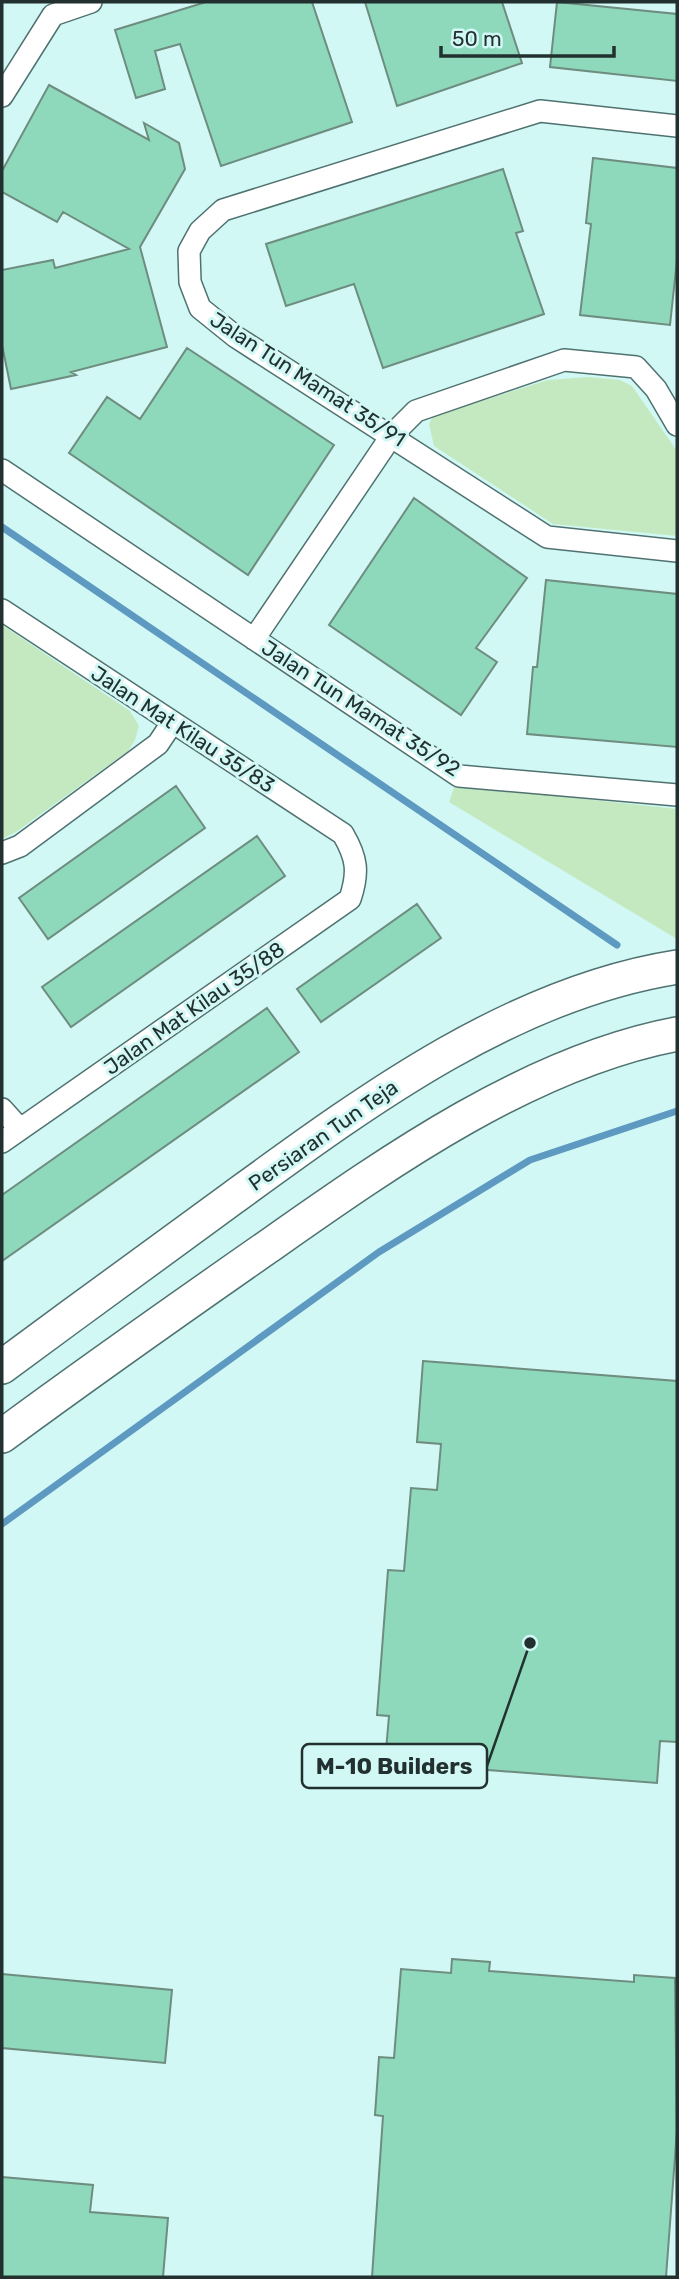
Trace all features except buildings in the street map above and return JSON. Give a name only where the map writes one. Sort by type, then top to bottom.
[{"type":"main road","name":"Persiaran Tun Teja","points":[[2,1367],[332,1125],[453,1047],[573,995],[645,972],[677,967]]},
{"type":"main road","points":[[2,1436],[376,1171],[461,1119],[564,1069],[677,1034]]},
{"type":"street","points":[[2,96],[53,15],[91,2]]},
{"type":"street","name":"Jalan Tun Mamat 35/91","points":[[677,126],[540,111],[223,210],[200,231],[190,251],[190,282],[200,308],[236,337],[548,537],[677,551]]},
{"type":"street","name":"Jalan Tun Mamat 35/92","points":[[254,639],[392,435],[416,411],[564,360],[636,367],[656,389],[677,425]]},
{"type":"street","name":"Jalan Tun Mamat 35/92","points":[[2,470],[459,776],[677,795]]},
{"type":"street","name":"Jalan Mat Kilau 35/83","points":[[2,610],[342,834],[356,856]]},
{"type":"street","points":[[2,853],[20,846],[158,744],[172,723]]},
{"type":"street","name":"Jalan Mat Kilau 35/88","points":[[2,1142],[350,899],[357,877],[356,856]]},
{"type":"street","points":[[2,1109],[20,1129]]},
{"type":"green space","points":[[588,377],[620,380],[632,386],[677,451],[677,536],[553,524],[434,446],[429,424],[433,416],[548,380]]},
{"type":"green space","points":[[2,625],[130,711],[139,726],[128,751],[16,832],[2,839]]},
{"type":"green space","points":[[455,785],[677,809],[677,939],[449,802]]},
{"type":"waterway","points":[[2,527],[617,945]]},
{"type":"waterway","points":[[2,1524],[379,1252],[530,1160],[677,1111]]},
{"type":"place","name":"M-10 Builders","points":[[530,1643]]}]
